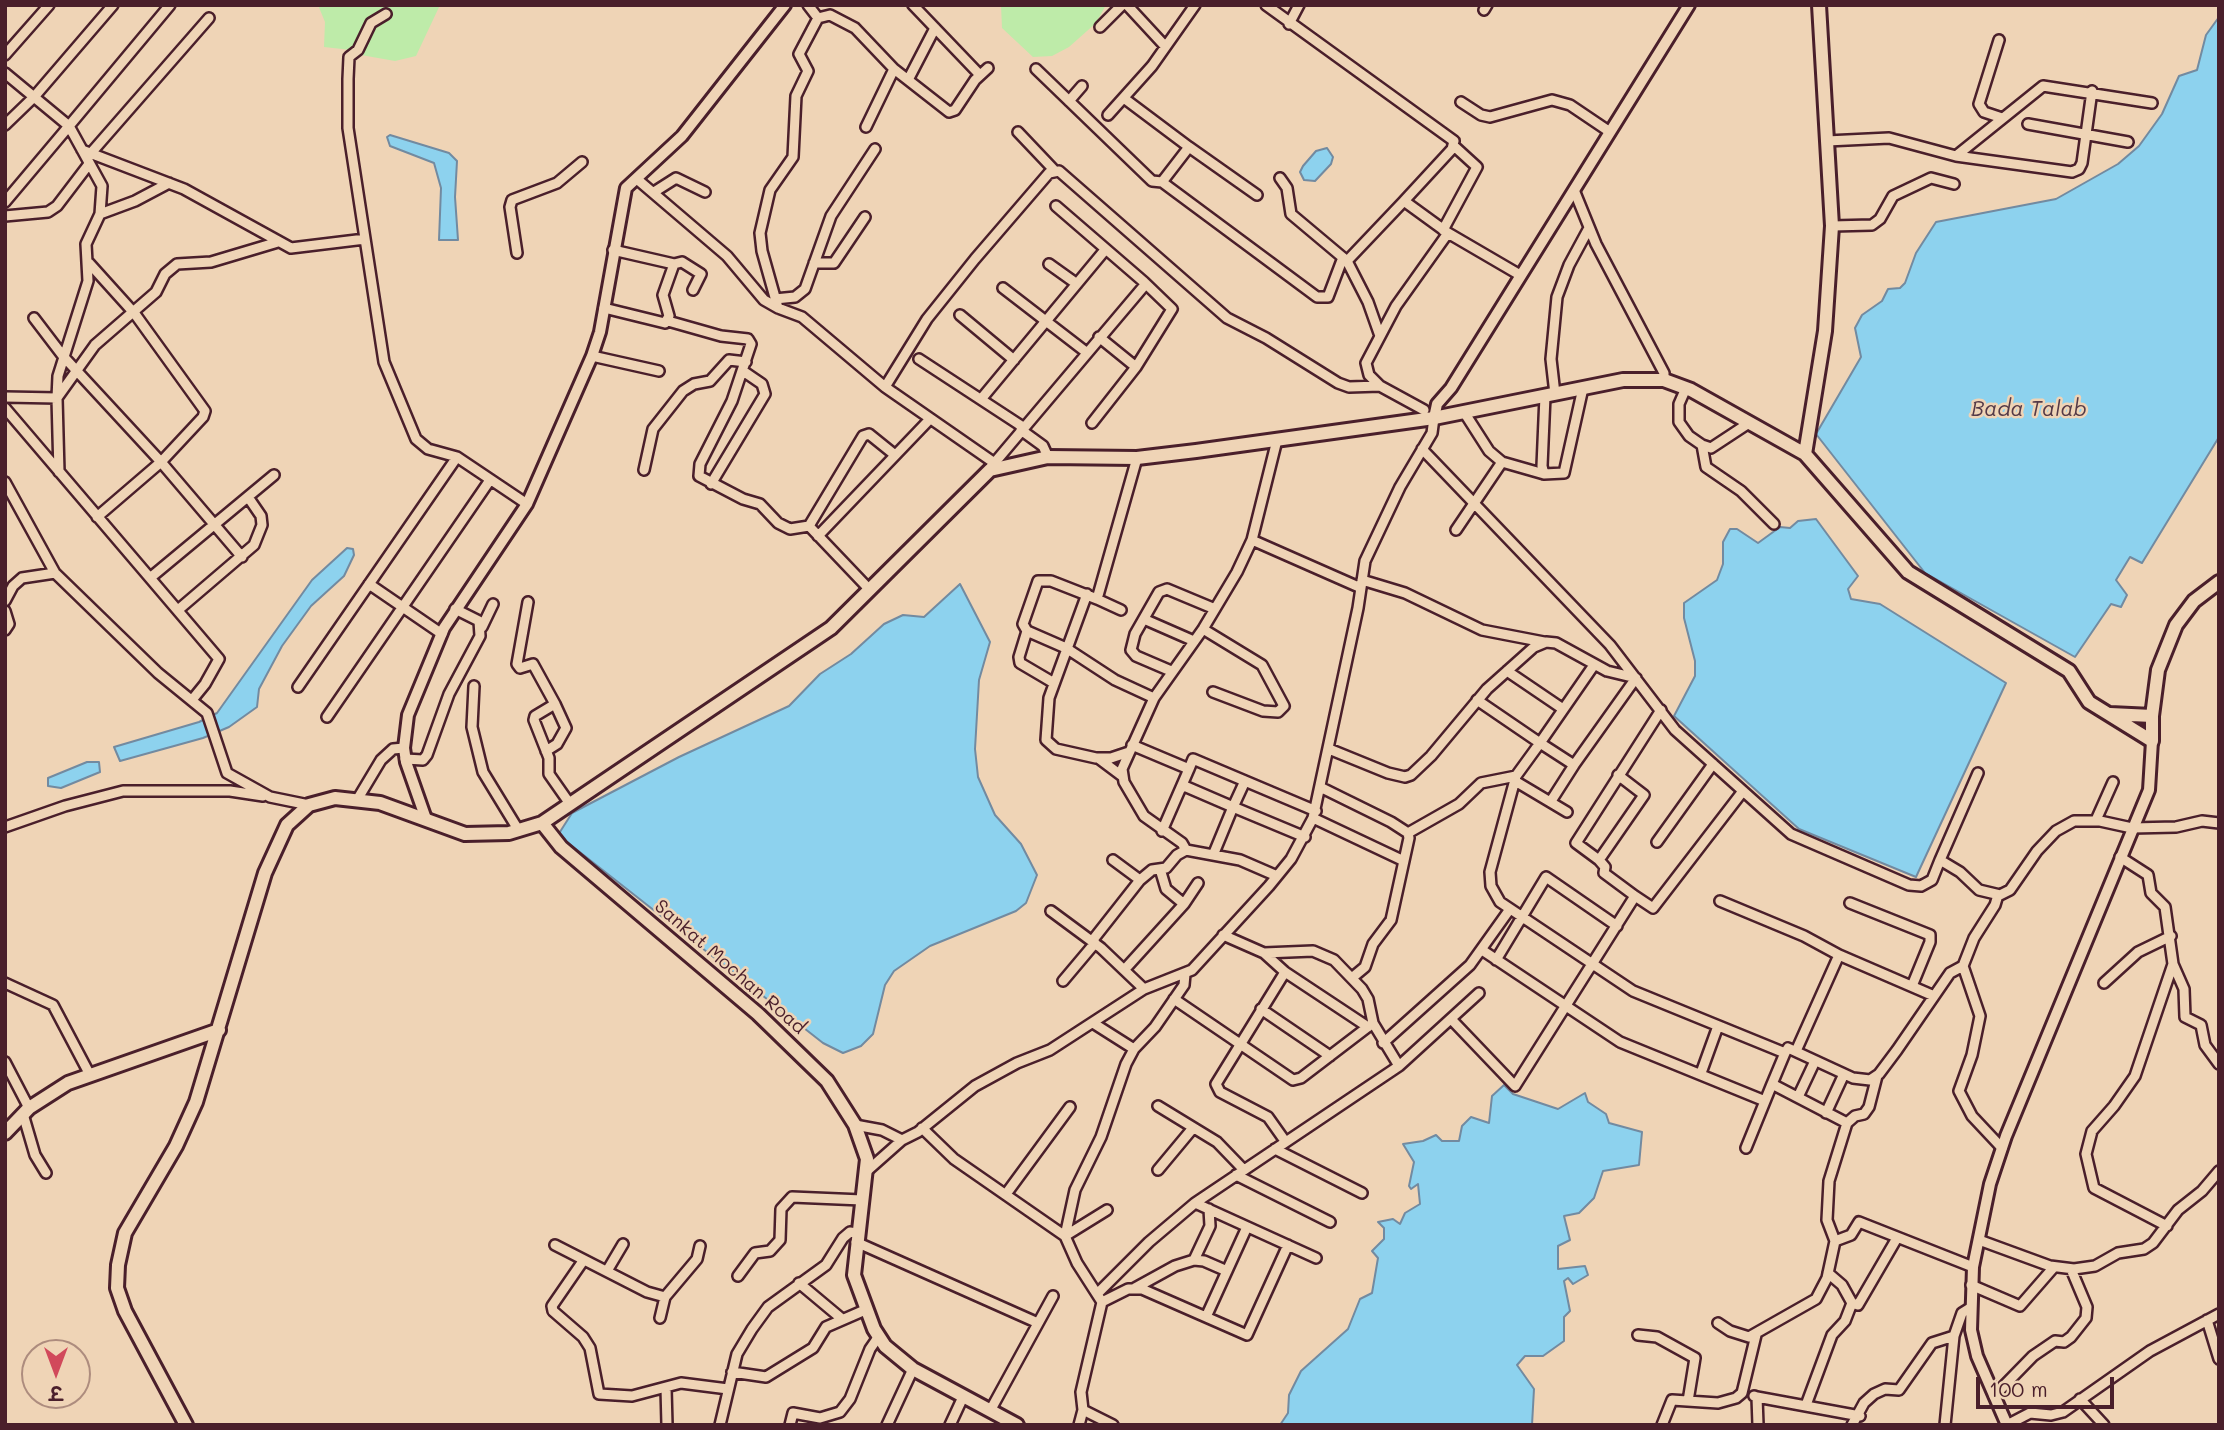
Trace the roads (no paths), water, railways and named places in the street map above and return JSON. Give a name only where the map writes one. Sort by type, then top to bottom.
[{"type":"main road","points":[[1805,454],[1825,331],[1832,226],[1819,5]]},
{"type":"main road","points":[[186,1425],[125,1311],[117,1288],[117,1265],[125,1233],[176,1146],[196,1102],[265,873],[287,825],[309,805],[335,798],[380,803],[465,834],[519,831],[542,823],[831,628],[991,466],[1048,457],[1137,458],[1464,412],[1623,380],[1664,380],[1686,388],[1805,454],[1908,572],[2069,671],[2089,702],[2152,741],[2152,716],[2158,670],[2176,625],[2194,601],[2219,582]]},
{"type":"main road","points":[[2105,714],[2152,716]]},
{"type":"main road","name":"Sankat Mochan Road","points":[[542,823],[561,847],[758,1014],[827,1081],[855,1125],[867,1165]]},
{"type":"main road","points":[[5,1133],[26,1111],[68,1083],[219,1030]]},
{"type":"main road","points":[[867,1165],[856,1237],[854,1275],[865,1310],[879,1336],[913,1369],[1017,1425]]},
{"type":"street","points":[[5,55],[49,5]]},
{"type":"street","points":[[5,125],[34,97],[113,5]]},
{"type":"street","points":[[5,202],[170,5]]},
{"type":"street","points":[[426,820],[405,753],[408,715],[455,609],[527,504],[593,356],[626,188],[638,180],[706,108],[785,5]]},
{"type":"street","points":[[808,5],[818,18]]},
{"type":"street","points":[[776,303],[760,233],[770,190],[793,157],[796,96],[808,71],[799,54],[818,18],[830,15],[855,28],[894,69],[949,112],[955,110],[984,71],[913,5]]},
{"type":"street","points":[[1100,27],[1124,5],[1164,45]]},
{"type":"street","points":[[1108,115],[1125,99],[1195,5]]},
{"type":"street","points":[[867,1165],[922,1128],[975,1086],[1017,1063],[1050,1050],[1144,989],[1185,974],[1277,876],[1305,837],[1315,815],[1365,561],[1400,487],[1432,433],[1426,416],[1380,386],[1369,374],[1366,363],[1396,306],[1446,231],[1477,167],[1454,146],[1454,142],[1266,5]]},
{"type":"street","points":[[1289,24],[1299,5]]},
{"type":"street","points":[[1426,416],[1451,388],[1689,5]]},
{"type":"street","points":[[386,14],[371,23],[358,50],[349,57],[348,128],[384,362],[416,439],[428,449],[457,457],[527,504]]},
{"type":"street","points":[[86,151],[209,18]]},
{"type":"street","points":[[908,80],[935,28]]},
{"type":"street","points":[[1999,40],[1979,104],[1984,112],[2002,118]]},
{"type":"street","points":[[866,127],[894,69]]},
{"type":"street","points":[[1036,69],[1152,181],[1162,182],[1317,298],[1328,297],[1344,260],[1404,201],[1454,146]]},
{"type":"street","points":[[5,73],[69,126],[86,151],[89,164],[102,186],[100,214],[86,244],[88,281],[63,356],[57,398],[59,472]]},
{"type":"street","points":[[1069,101],[1082,86]]},
{"type":"street","points":[[1956,156],[2043,86],[2092,91],[2152,103]]},
{"type":"street","points":[[1827,141],[1889,138],[1956,156],[2072,172],[2079,169],[2082,163],[2092,91]]},
{"type":"street","points":[[1125,99],[1258,195]]},
{"type":"street","points":[[1461,102],[1480,115],[1490,117],[1552,100],[1570,105],[1610,132]]},
{"type":"street","points":[[2028,124],[2128,142]]},
{"type":"street","points":[[1018,132],[1055,171]]},
{"type":"street","points":[[1162,182],[1189,147]]},
{"type":"street","points":[[776,303],[801,295],[831,216],[875,149]]},
{"type":"street","points":[[86,151],[169,183],[278,242],[297,248],[365,239]]},
{"type":"street","points":[[517,253],[510,207],[512,200],[556,183],[582,162]]},
{"type":"street","points":[[5,216],[48,212],[57,206],[89,164]]},
{"type":"street","points":[[885,387],[927,319],[1049,173],[1055,171],[1064,172],[1227,318],[1266,338],[1338,383],[1349,387],[1380,386]]},
{"type":"street","points":[[654,192],[676,178],[705,192]]},
{"type":"street","points":[[1280,178],[1287,188],[1291,214],[1344,260],[1368,302],[1380,336]]},
{"type":"street","points":[[1832,226],[1872,225],[1880,219],[1893,196],[1931,178],[1954,184]]},
{"type":"street","points":[[638,180],[727,256],[764,300],[776,303],[813,326],[885,387],[991,466],[1144,282]]},
{"type":"street","points":[[100,214],[119,204],[135,201],[169,183]]},
{"type":"street","points":[[1574,190],[1589,228],[1664,373],[1664,380]]},
{"type":"street","points":[[1404,201],[1446,231],[1520,275]]},
{"type":"street","points":[[1056,206],[1172,309],[1136,367],[1092,423]]},
{"type":"street","points":[[814,263],[834,263],[865,217]]},
{"type":"street","points":[[1544,474],[1557,297],[1569,265],[1589,228]]},
{"type":"street","points":[[57,398],[95,345],[135,314],[156,292],[170,269],[177,264],[211,262],[278,242]]},
{"type":"street","points":[[613,250],[674,264],[682,262],[701,274],[693,290]]},
{"type":"street","points":[[982,398],[1105,250]]},
{"type":"street","points":[[89,263],[135,314],[205,411],[203,417],[161,462],[97,517]]},
{"type":"street","points":[[668,321],[663,295],[674,264]]},
{"type":"street","points":[[1049,264],[1077,284]]},
{"type":"street","points":[[1003,288],[1086,352]]},
{"type":"street","points":[[604,308],[660,323],[668,321],[721,336],[748,340],[751,349],[732,401],[698,470],[702,480],[760,505],[778,523],[790,529],[809,526]]},
{"type":"street","points":[[960,315],[1014,360]]},
{"type":"street","points":[[34,318],[63,356],[161,462],[242,557]]},
{"type":"street","points":[[1099,337],[1136,367]]},
{"type":"street","points":[[593,356],[659,371]]},
{"type":"street","points":[[919,359],[982,398],[1022,428],[1043,446],[1048,457]]},
{"type":"street","points":[[644,470],[653,429],[683,391],[694,384],[710,381],[729,360],[745,366],[762,384],[765,394],[711,484]]},
{"type":"street","points":[[1464,412],[1489,450],[1502,462],[1544,474],[1563,473],[1567,467],[1583,388]]},
{"type":"street","points":[[1686,388],[1679,404],[1679,422],[1689,436],[1702,445],[1711,448],[1749,423]]},
{"type":"street","points":[[5,397],[57,398]]},
{"type":"street","points":[[5,408],[219,659],[192,700]]},
{"type":"street","points":[[818,537],[930,419]]},
{"type":"street","points":[[809,526],[863,436],[869,434],[895,456]]},
{"type":"street","points":[[1122,776],[1130,749],[1154,698],[1203,629],[1237,572],[1252,540],[1277,439]]},
{"type":"street","points":[[1702,445],[1706,467],[1741,491],[1773,524]]},
{"type":"street","points":[[1422,449],[1610,645],[1675,730],[1791,834],[1909,885],[1921,886],[1932,880],[1978,773]]},
{"type":"street","points":[[298,687],[457,457]]},
{"type":"street","points":[[1097,599],[1137,458]]},
{"type":"street","points":[[1456,530],[1502,462]]},
{"type":"street","points":[[149,579],[274,475]]},
{"type":"street","points":[[327,716],[491,480]]},
{"type":"street","points":[[5,482],[55,573],[158,673],[207,713],[227,773],[270,796]]},
{"type":"street","points":[[178,610],[254,545],[262,525],[261,516],[248,497]]},
{"type":"street","points":[[809,526],[869,589]]},
{"type":"street","points":[[1252,540],[1362,584],[1405,593],[1482,630],[1556,643],[1594,665],[1636,678]]},
{"type":"street","points":[[5,601],[13,586],[22,578],[55,573]]},
{"type":"street","points":[[1121,610],[1051,581],[1038,581],[1023,624],[1027,631],[1066,648],[1115,680],[1154,698]]},
{"type":"street","points":[[369,584],[442,634]]},
{"type":"street","points":[[1171,671],[1133,654],[1133,639],[1162,589],[1215,609]]},
{"type":"street","points":[[1087,594],[1054,683],[1045,727],[1046,740],[1056,749],[1096,758],[1111,758],[1130,749],[1189,769]]},
{"type":"street","points":[[528,602],[517,664],[520,668],[533,664],[566,727],[557,744],[546,751]]},
{"type":"street","points":[[357,800],[381,760],[393,749],[423,760],[427,755],[449,694],[480,636],[493,604]]},
{"type":"street","points":[[455,609],[479,621],[482,627]]},
{"type":"street","points":[[5,611],[9,624],[5,629]]},
{"type":"street","points":[[1146,620],[1194,641]]},
{"type":"street","points":[[1203,629],[1262,665],[1284,706],[1278,712],[1263,712],[1213,692]]},
{"type":"street","points":[[1027,631],[1018,657],[1020,663],[1054,683]]},
{"type":"street","points":[[1329,749],[1405,777],[1426,762],[1477,700],[1507,671],[1534,647],[1546,642]]},
{"type":"street","points":[[1594,665],[1516,779],[1490,872],[1491,886],[1500,902],[1633,991],[1785,1054]]},
{"type":"street","points":[[1507,671],[1563,709]]},
{"type":"street","points":[[1551,801],[1636,678]]},
{"type":"street","points":[[474,686],[472,727],[483,772],[489,788],[515,820],[519,831]]},
{"type":"street","points":[[1477,700],[1574,765]]},
{"type":"street","points":[[555,704],[535,716],[546,751],[549,774],[570,804]]},
{"type":"street","points":[[1661,710],[1576,843],[1599,860],[1605,867],[1604,873],[1653,908],[1744,791]]},
{"type":"street","points":[[2152,741],[2152,781],[2002,1148],[1990,1184],[1973,1267],[1970,1308],[1977,1356],[2007,1425],[2030,1413],[2051,1415],[2063,1412],[2150,1351],[2219,1314]]},
{"type":"street","points":[[1096,758],[1122,776],[1144,816],[1182,843],[1186,850]]},
{"type":"street","points":[[1163,831],[1193,760],[1245,781],[1405,860]]},
{"type":"street","points":[[1657,842],[1713,764]]},
{"type":"street","points":[[1599,860],[1644,794],[1618,775]]},
{"type":"street","points":[[1408,833],[1459,804],[1482,783],[1516,779],[1567,811]]},
{"type":"street","points":[[1214,853],[1245,781]]},
{"type":"street","points":[[2096,820],[2113,782]]},
{"type":"street","points":[[1182,785],[1305,837]]},
{"type":"street","points":[[1322,788],[1372,811],[1408,833]]},
{"type":"street","points":[[10,826],[65,806],[122,791],[230,791],[309,805]]},
{"type":"street","points":[[1940,860],[1961,872],[1979,890],[1998,895],[2010,890],[2037,851],[2056,831],[2074,821],[2096,820],[2132,828],[2176,827],[2202,821],[2219,823]]},
{"type":"street","points":[[1353,978],[1365,967],[1373,944],[1388,927],[1405,860],[1408,833]]},
{"type":"street","points":[[1063,981],[1140,880],[1152,870],[1166,868],[1177,855],[1186,850],[1214,853],[1240,860],[1277,876]]},
{"type":"street","points":[[2120,857],[2148,875],[2151,894],[2165,906],[2174,964],[2184,989],[2185,1017],[2201,1025],[2205,1045],[2219,1064]]},
{"type":"street","points":[[1113,860],[1140,880]]},
{"type":"street","points":[[1160,869],[1166,889],[1184,904]]},
{"type":"street","points":[[1496,960],[1520,916],[1546,877],[1617,926]]},
{"type":"street","points":[[1125,969],[1184,904],[1198,883]]},
{"type":"street","points":[[1998,895],[1995,905],[1974,938],[1963,966],[1980,1016],[1959,1097],[1988,1136],[2002,1148]]},
{"type":"street","points":[[1451,1019],[1515,1086],[1636,896]]},
{"type":"street","points":[[1720,901],[1934,996]]},
{"type":"street","points":[[1850,903],[1930,935],[1930,942],[1912,986]]},
{"type":"street","points":[[1383,1043],[1470,965],[1510,909]]},
{"type":"street","points":[[1051,911],[1094,942],[1144,989]]},
{"type":"street","points":[[1223,935],[1264,953],[1285,972],[1371,1025],[1399,1066]]},
{"type":"street","points":[[2104,982],[2138,952],[2171,936]]},
{"type":"street","points":[[1482,950],[1620,1042],[1765,1101]]},
{"type":"street","points":[[1264,953],[1322,954],[1334,960],[1353,978],[1368,999],[1371,1025]]},
{"type":"street","points":[[1796,1051],[1839,955]]},
{"type":"street","points":[[2167,1226],[2094,1188],[2086,1154],[2092,1130],[2114,1106],[2135,1076],[2174,964]]},
{"type":"street","points":[[1661,1425],[1672,1400],[1718,1403],[1736,1398],[1742,1393],[1756,1335],[1768,1324],[1816,1299],[1823,1290],[1835,1241],[1827,1220],[1829,1181],[1847,1124],[1869,1107],[1877,1076],[1950,973],[1963,966]]},
{"type":"street","points":[[1285,972],[1237,1044],[1218,1078],[1217,1090],[1268,1117],[1285,1141]]},
{"type":"street","points":[[1065,1236],[1075,1190],[1101,1137],[1115,1089],[1134,1049],[1184,985],[1185,974]]},
{"type":"street","points":[[5,983],[53,1005],[90,1075]]},
{"type":"street","points":[[1079,1425],[1083,1410],[1081,1392],[1100,1297],[1149,1242],[1195,1203],[1399,1066],[1479,993]]},
{"type":"street","points":[[1174,999],[1293,1080],[1371,1025]]},
{"type":"street","points":[[1261,1009],[1330,1056]]},
{"type":"street","points":[[1093,1023],[1134,1049]]},
{"type":"street","points":[[1701,1073],[1718,1026]]},
{"type":"street","points":[[1746,1148],[1788,1048],[1861,1081],[1877,1076]]},
{"type":"street","points":[[1798,1097],[1815,1060]]},
{"type":"street","points":[[5,1062],[26,1111],[36,1155],[46,1173]]},
{"type":"street","points":[[1825,1113],[1844,1074]]},
{"type":"street","points":[[1772,1084],[1847,1124]]},
{"type":"street","points":[[1158,1106],[1217,1142],[1240,1172],[1330,1222]]},
{"type":"street","points":[[1006,1194],[1070,1107]]},
{"type":"street","points":[[855,1125],[882,1130],[902,1140]]},
{"type":"street","points":[[922,1128],[954,1159],[1065,1236],[1077,1263],[1100,1297]]},
{"type":"street","points":[[1158,1170],[1193,1128]]},
{"type":"street","points":[[1275,1149],[1362,1193]]},
{"type":"street","points":[[1979,1240],[2054,1267],[2071,1269],[2095,1266],[2118,1253],[2144,1249],[2161,1236],[2178,1210],[2202,1191],[2219,1171]]},
{"type":"street","points":[[738,1276],[755,1253],[771,1251],[780,1240],[781,1209],[792,1197],[862,1200]]},
{"type":"street","points":[[1195,1203],[1316,1258]]},
{"type":"street","points":[[1194,1260],[1210,1226],[1209,1209]]},
{"type":"street","points":[[1065,1236],[1107,1210]]},
{"type":"street","points":[[1835,1241],[1851,1235],[1859,1222],[1973,1267]]},
{"type":"street","points":[[1206,1317],[1247,1227]]},
{"type":"street","points":[[720,1425],[737,1354],[768,1307],[826,1265],[843,1238],[850,1232],[1038,1323]]},
{"type":"street","points":[[1828,1273],[1842,1285],[1852,1303],[1858,1305],[1898,1238]]},
{"type":"street","points":[[607,1271],[623,1244]]},
{"type":"street","points":[[555,1245],[647,1292],[665,1297]]},
{"type":"street","points":[[1135,1288],[1247,1335],[1288,1245]]},
{"type":"street","points":[[660,1318],[665,1297],[697,1259],[701,1246]]},
{"type":"street","points":[[1100,1297],[1135,1288],[1175,1266],[1194,1260],[1227,1271]]},
{"type":"street","points":[[583,1261],[552,1306],[553,1311],[583,1337],[590,1348],[599,1394],[632,1396],[681,1383],[728,1389]]},
{"type":"street","points":[[1971,1285],[2020,1306],[2054,1267]]},
{"type":"street","points":[[1994,1396],[2033,1356],[2055,1341],[2064,1342],[2071,1337],[2086,1318],[2087,1307],[2071,1269]]},
{"type":"street","points":[[799,1283],[842,1319]]},
{"type":"street","points":[[990,1411],[1053,1296]]},
{"type":"street","points":[[1806,1405],[1828,1345],[1852,1303]]},
{"type":"street","points":[[1945,1425],[1955,1336],[1962,1313],[1970,1308]]},
{"type":"street","points":[[732,1372],[766,1377],[813,1348],[826,1327],[865,1310]]},
{"type":"street","points":[[2207,1320],[2219,1359]]},
{"type":"street","points":[[1718,1323],[1741,1335],[1756,1335]]},
{"type":"street","points":[[1638,1335],[1657,1337],[1695,1358],[1688,1401]]},
{"type":"street","points":[[790,1425],[793,1413],[820,1418],[839,1412],[850,1399],[870,1349],[879,1336]]},
{"type":"street","points":[[1852,1425],[1860,1416],[1864,1403],[1874,1394],[1885,1389],[1899,1390],[1932,1343],[1955,1336]]},
{"type":"street","points":[[887,1425],[913,1369]]},
{"type":"street","points":[[666,1388],[667,1425]]},
{"type":"street","points":[[1742,1393],[1860,1416]]},
{"type":"street","points":[[950,1425],[963,1396]]},
{"type":"street","points":[[1757,1396],[1758,1425]]},
{"type":"street","points":[[2080,1399],[2104,1425]]},
{"type":"street","points":[[1083,1410],[1113,1425]]},
{"type":"water","name":"Bada Talab","points":[[2219,17],[2219,437],[2142,563],[2130,557],[2116,580],[2127,595],[2121,607],[2111,604],[2075,657],[1925,573],[1816,434],[1861,357],[1855,328],[1862,315],[1882,301],[1888,289],[1900,288],[1905,283],[1916,253],[1936,222],[2056,199],[2118,164],[2139,146],[2162,114],[2179,76],[2197,70],[2206,35]]},
{"type":"water","points":[[390,135],[449,153],[457,161],[455,197],[458,240],[439,240],[441,188],[434,163],[390,146],[387,137]]},
{"type":"water","points":[[1327,148],[1333,157],[1331,164],[1315,181],[1304,180],[1300,172],[1303,166],[1316,151]]},
{"type":"water","points":[[1816,519],[1858,576],[1848,589],[1851,599],[1880,604],[2006,683],[1916,877],[1799,829],[1674,716],[1695,676],[1695,661],[1684,618],[1684,603],[1717,580],[1723,564],[1723,542],[1730,529],[1737,529],[1758,543],[1780,527],[1790,528],[1798,521]]},
{"type":"water","points":[[347,548],[353,549],[354,555],[344,576],[311,606],[282,646],[259,689],[257,707],[229,727],[203,738],[120,761],[114,747],[199,722],[217,713],[312,580]]},
{"type":"water","points":[[960,584],[990,642],[979,680],[975,749],[978,777],[995,815],[1021,844],[1037,875],[1026,903],[1016,911],[930,946],[894,971],[885,985],[873,1034],[861,1046],[843,1053],[823,1043],[558,835],[572,813],[679,757],[789,706],[820,674],[851,654],[884,624],[903,615],[924,617]]},
{"type":"water","points":[[87,762],[99,762],[100,772],[61,788],[48,786],[48,778]]},
{"type":"water","points":[[1504,1085],[1513,1094],[1558,1109],[1585,1093],[1588,1102],[1606,1114],[1609,1123],[1642,1132],[1639,1165],[1603,1171],[1594,1198],[1579,1213],[1564,1216],[1570,1240],[1558,1246],[1558,1269],[1585,1266],[1588,1275],[1573,1284],[1568,1278],[1564,1281],[1570,1311],[1564,1317],[1564,1341],[1543,1356],[1525,1356],[1517,1365],[1534,1389],[1532,1425],[1280,1425],[1288,1413],[1289,1395],[1301,1371],[1348,1329],[1360,1299],[1372,1293],[1378,1258],[1372,1251],[1384,1239],[1384,1228],[1378,1222],[1393,1219],[1400,1224],[1405,1213],[1420,1204],[1418,1184],[1411,1189],[1409,1186],[1414,1162],[1403,1144],[1423,1141],[1436,1135],[1442,1141],[1459,1141],[1462,1126],[1471,1117],[1489,1123],[1492,1096]]}]
